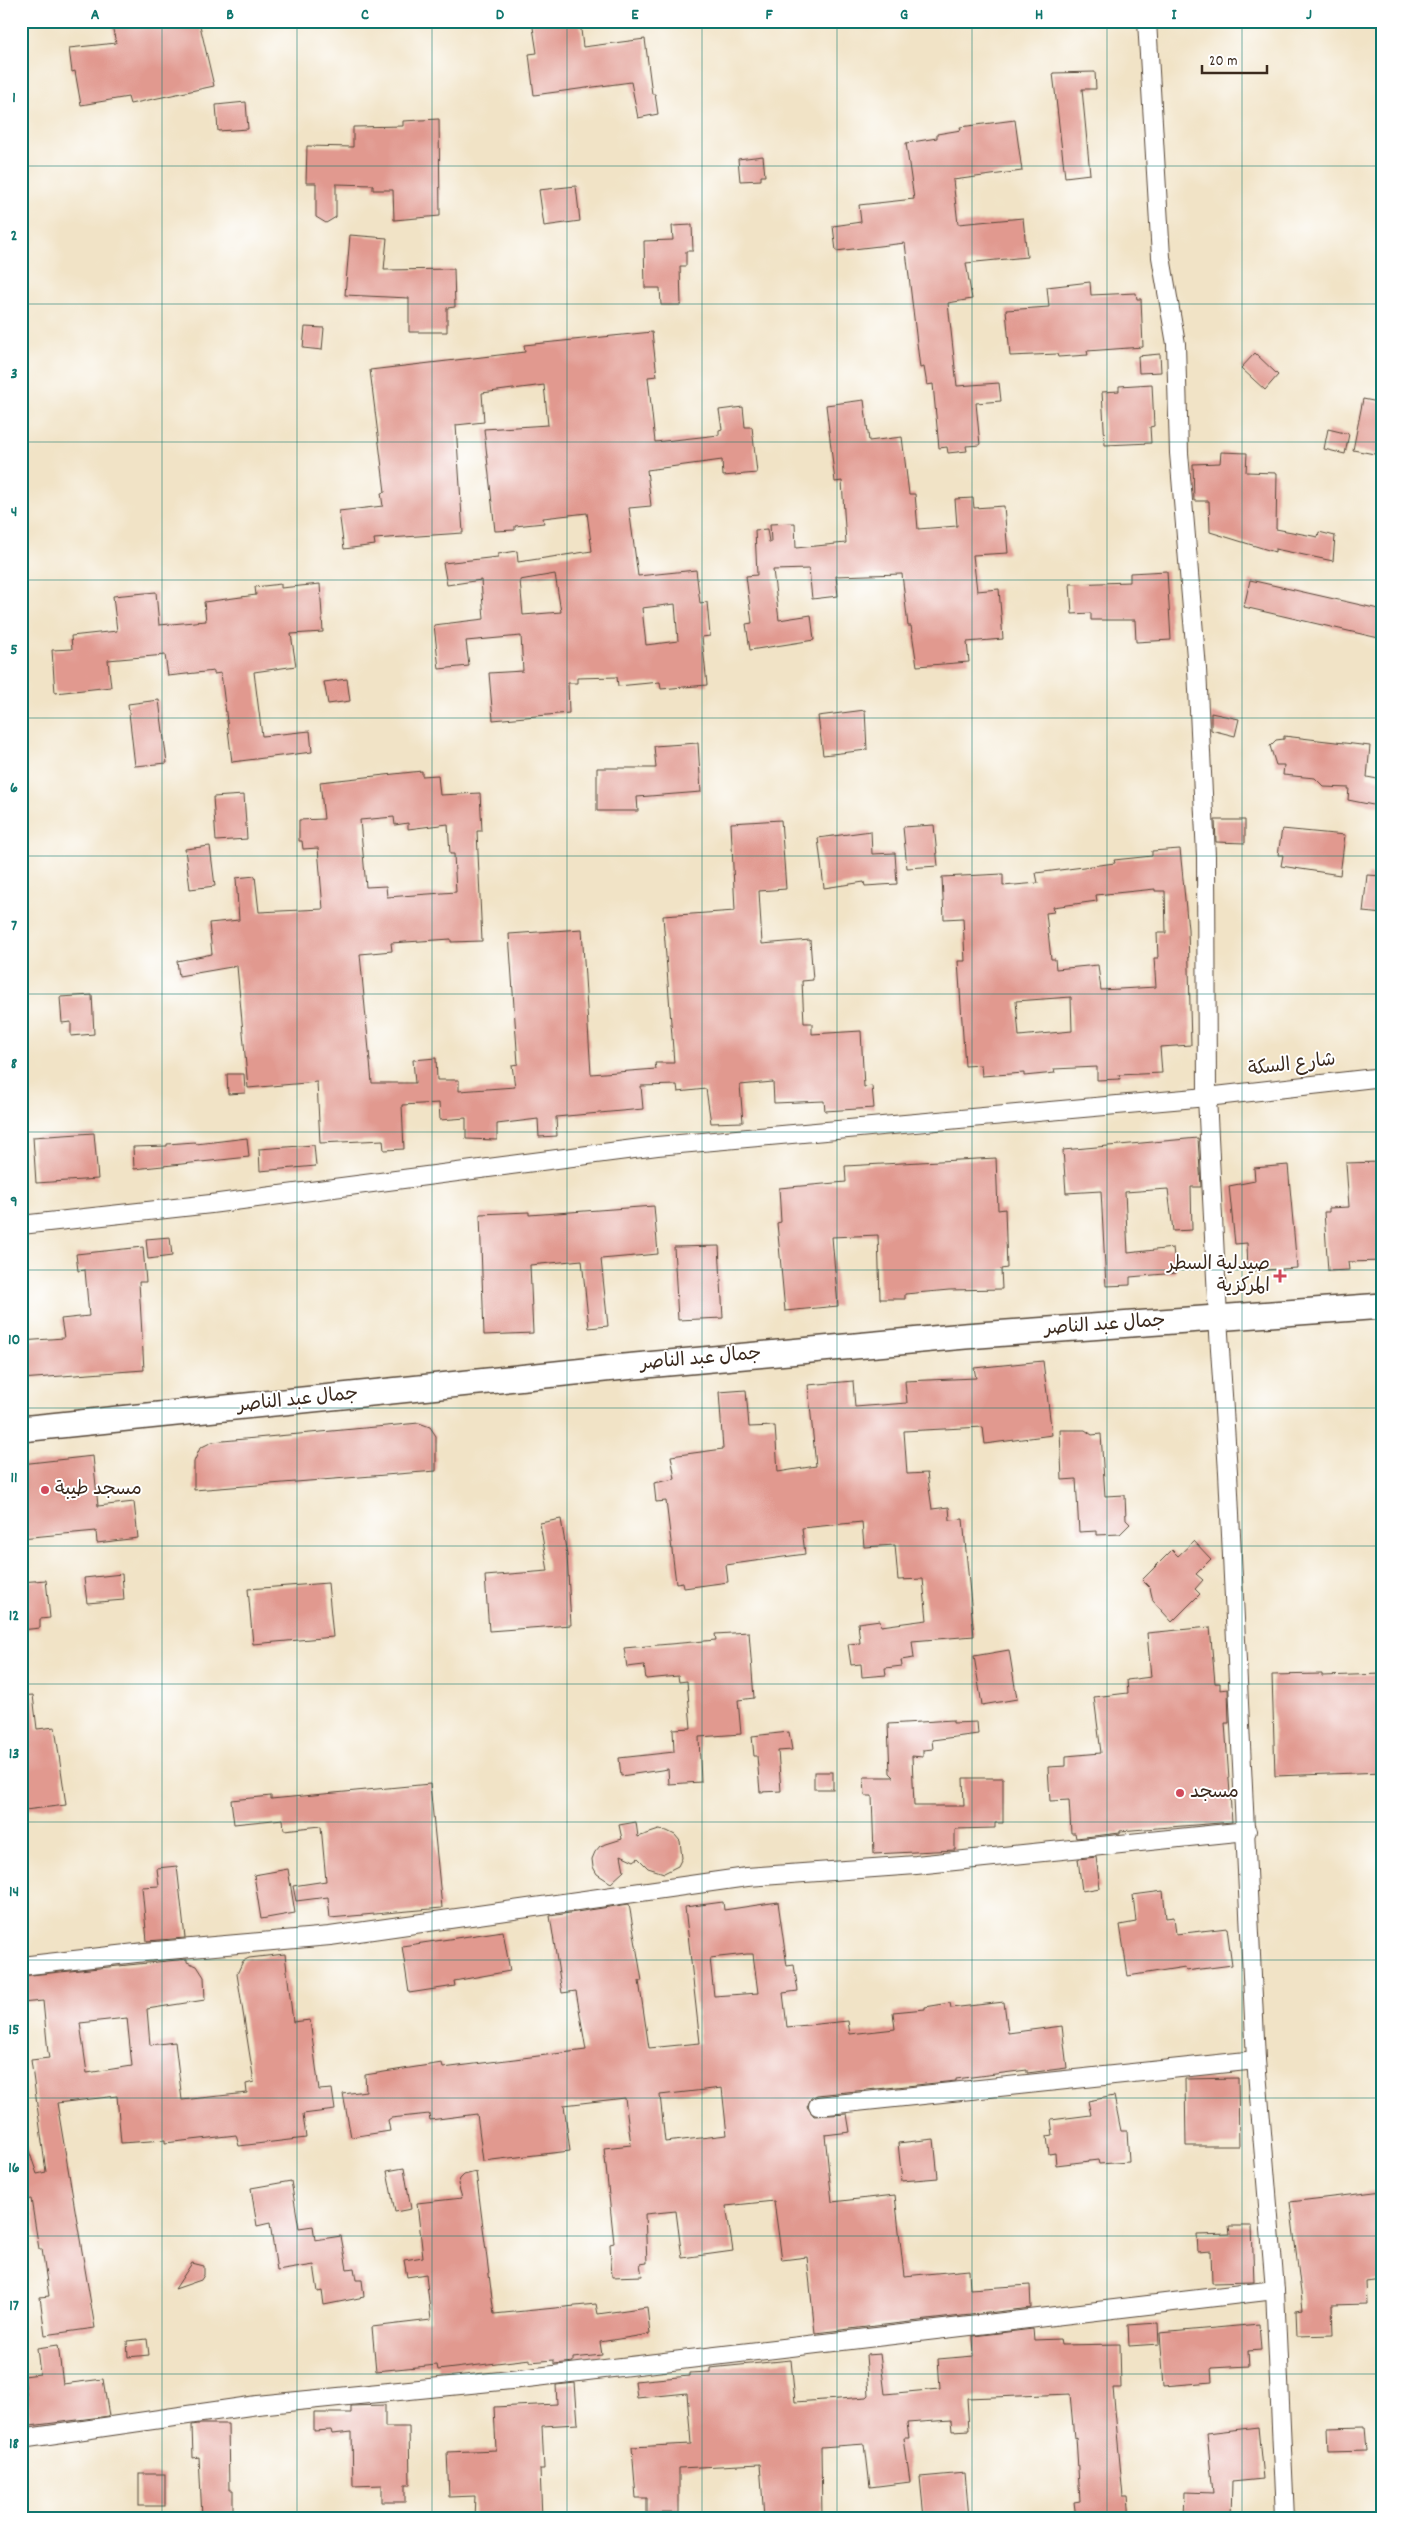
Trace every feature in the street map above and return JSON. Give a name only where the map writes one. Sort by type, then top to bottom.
[{"type":"main road","name":"جمال عبد الناصر","points":[[21,1430],[624,1367],[965,1336],[1383,1306]]},
{"type":"street","points":[[1147,21],[1160,257],[1176,344],[1178,453],[1197,669],[1206,856],[1207,1097],[1247,1831],[1256,2060],[1275,2290],[1285,2518]]},
{"type":"street","name":"شارع السكة","points":[[21,1225],[211,1204],[657,1146],[1207,1097],[1383,1077]]},
{"type":"street","points":[[21,1966],[330,1936],[747,1877],[916,1865],[1247,1831]]},
{"type":"street","points":[[818,2106],[1256,2060]]},
{"type":"street","points":[[21,2439],[257,2405],[511,2380],[1275,2290]]},
{"type":"building","points":[[111,21],[199,21],[214,86],[130,104],[128,97],[81,105],[75,71],[72,72],[69,48],[116,43]]},
{"type":"building","points":[[532,21],[580,21],[583,47],[645,39],[652,94],[655,94],[658,114],[638,118],[631,82],[534,95],[529,54],[537,53]]},
{"type":"building","points":[[1095,72],[1096,89],[1082,89],[1090,174],[1065,177],[1053,73]]},
{"type":"building","points":[[246,102],[248,129],[218,131],[216,105]]},
{"type":"building","points":[[439,119],[440,216],[394,220],[393,190],[373,190],[373,185],[336,184],[336,217],[326,223],[316,217],[316,183],[306,183],[307,146],[353,147],[353,127],[403,126],[403,121]]},
{"type":"building","points":[[1015,120],[1022,171],[953,180],[958,224],[1023,218],[1027,257],[966,263],[972,299],[948,303],[957,386],[999,383],[1001,401],[976,403],[980,445],[966,446],[967,451],[948,453],[947,447],[939,448],[933,384],[927,385],[924,367],[920,368],[905,243],[836,251],[833,226],[861,222],[859,205],[914,199],[906,143],[937,138],[937,134],[961,130],[960,127]]},
{"type":"building","points":[[763,156],[765,176],[761,176],[761,180],[740,181],[738,159]]},
{"type":"building","points":[[576,186],[580,221],[544,226],[539,190]]},
{"type":"building","points":[[692,225],[693,251],[686,251],[686,266],[680,266],[681,305],[661,305],[660,288],[645,288],[644,241],[673,240],[672,226]]},
{"type":"building","points":[[350,235],[387,238],[384,270],[454,269],[455,307],[447,308],[447,332],[409,332],[409,298],[345,295]]},
{"type":"building","points":[[1090,282],[1091,295],[1136,293],[1137,299],[1141,299],[1143,347],[1087,351],[1088,355],[1058,357],[1057,354],[1010,356],[1006,310],[1049,307],[1047,287]]},
{"type":"building","points":[[305,327],[324,328],[322,350],[303,348]]},
{"type":"building","points":[[652,332],[657,376],[648,377],[655,442],[719,435],[719,430],[722,429],[719,410],[743,407],[745,427],[752,427],[757,473],[723,476],[722,460],[647,470],[651,506],[629,508],[638,576],[696,570],[700,603],[707,602],[710,636],[702,637],[707,685],[661,689],[660,682],[618,686],[617,677],[577,678],[577,683],[568,683],[569,713],[493,720],[489,673],[523,671],[521,636],[466,641],[469,666],[439,669],[434,625],[484,619],[481,580],[447,585],[443,563],[498,557],[498,554],[517,551],[518,562],[592,551],[587,513],[543,518],[544,523],[515,526],[515,530],[495,531],[484,429],[548,425],[544,385],[482,393],[484,422],[456,425],[463,533],[374,539],[375,545],[344,549],[339,511],[383,506],[381,493],[385,492],[370,370],[525,352],[524,345]],"holes":[[[555,574],[561,612],[523,615],[520,580]],[[675,604],[678,641],[646,645],[642,608]]]},
{"type":"building","points":[[1255,353],[1278,375],[1265,390],[1241,368]]},
{"type":"building","points":[[1160,354],[1161,372],[1139,373],[1138,356]]},
{"type":"building","points":[[1152,384],[1154,426],[1150,427],[1151,443],[1105,445],[1102,392],[1119,391],[1119,386]]},
{"type":"building","points":[[1363,399],[1383,403],[1383,443],[1380,455],[1353,450]]},
{"type":"building","points":[[864,400],[869,441],[902,437],[909,494],[915,494],[918,529],[957,526],[955,499],[973,498],[974,508],[1004,506],[1008,553],[973,555],[977,591],[999,589],[1003,639],[967,642],[969,662],[917,666],[911,626],[908,626],[902,574],[836,576],[838,596],[812,599],[809,569],[773,570],[779,620],[811,615],[814,640],[750,650],[746,624],[752,623],[746,576],[757,575],[755,530],[767,529],[769,542],[771,542],[770,524],[795,523],[796,548],[846,543],[842,481],[835,482],[826,405]]},
{"type":"building","points":[[1328,429],[1349,434],[1345,454],[1324,449]]},
{"type":"building","points":[[1221,452],[1247,453],[1246,472],[1277,473],[1276,529],[1318,537],[1319,532],[1335,536],[1333,561],[1275,549],[1275,552],[1210,532],[1209,501],[1194,501],[1193,464],[1220,463]]},
{"type":"building","points":[[1167,571],[1171,640],[1136,642],[1135,620],[1091,620],[1091,613],[1072,614],[1070,584],[1130,582],[1130,573]]},
{"type":"building","points":[[1250,580],[1383,610],[1383,639],[1244,607]]},
{"type":"building","points":[[281,584],[281,588],[320,584],[323,632],[291,634],[296,666],[254,672],[262,736],[310,731],[312,752],[232,762],[221,673],[214,674],[214,671],[168,676],[165,655],[108,660],[111,687],[55,693],[52,650],[72,649],[71,636],[117,631],[113,596],[156,592],[159,625],[206,621],[204,602],[256,595],[255,587]]},
{"type":"building","points":[[347,679],[350,701],[328,704],[324,682]]},
{"type":"building","points":[[159,700],[167,763],[135,766],[128,704]]},
{"type":"building","points":[[865,710],[867,750],[823,755],[818,716]]},
{"type":"building","points":[[1211,713],[1239,719],[1235,736],[1211,730]]},
{"type":"building","points":[[1284,736],[1370,746],[1367,777],[1383,780],[1383,807],[1348,800],[1349,788],[1324,787],[1315,778],[1283,775],[1284,765],[1276,765],[1270,746],[1276,740],[1284,739]]},
{"type":"building","points":[[698,743],[701,792],[637,797],[638,811],[597,811],[597,768],[656,768],[654,746]]},
{"type":"building","points":[[422,771],[422,776],[438,775],[440,795],[480,793],[482,831],[477,831],[482,941],[451,942],[451,939],[391,943],[392,951],[360,954],[372,1083],[415,1083],[413,1060],[436,1058],[437,1080],[459,1080],[459,1091],[515,1087],[512,1065],[518,1064],[509,934],[582,929],[591,1074],[656,1069],[655,1063],[674,1063],[663,916],[735,911],[731,823],[781,820],[786,889],[759,891],[762,944],[810,940],[813,980],[802,981],[804,1023],[812,1023],[812,1034],[861,1031],[864,1087],[872,1086],[874,1108],[825,1111],[824,1101],[774,1103],[773,1082],[740,1085],[743,1122],[711,1123],[706,1089],[678,1092],[677,1085],[641,1086],[643,1109],[556,1117],[557,1136],[539,1137],[538,1119],[497,1124],[497,1140],[466,1139],[466,1118],[440,1120],[439,1103],[402,1105],[404,1149],[384,1150],[383,1140],[320,1143],[317,1082],[248,1088],[237,966],[179,976],[177,961],[212,954],[209,923],[239,920],[236,878],[255,876],[259,912],[323,909],[318,848],[303,849],[302,841],[299,841],[299,820],[324,819],[320,782]],"holes":[[[394,817],[395,825],[408,823],[408,829],[448,824],[450,854],[454,854],[456,892],[387,897],[386,886],[366,887],[360,820]]]},
{"type":"building","points":[[244,795],[247,839],[216,841],[213,797]]},
{"type":"building","points":[[1215,820],[1245,820],[1245,843],[1216,842]]},
{"type":"building","points":[[934,825],[938,866],[907,868],[903,827]]},
{"type":"building","points":[[1282,829],[1345,835],[1340,875],[1281,866],[1283,855],[1278,855]]},
{"type":"building","points":[[871,831],[872,854],[895,853],[897,884],[865,886],[864,882],[824,888],[818,838]]},
{"type":"building","points":[[210,846],[215,886],[190,889],[185,849]]},
{"type":"building","points":[[1180,849],[1188,929],[1191,1045],[1160,1047],[1162,1073],[1119,1075],[1120,1079],[1097,1080],[1097,1067],[1054,1069],[1055,1073],[1024,1076],[1024,1073],[982,1076],[981,1065],[965,1066],[958,961],[965,961],[963,918],[944,919],[942,877],[1003,874],[1003,886],[1038,883],[1036,873],[1115,863],[1114,860],[1152,856],[1152,851]],"holes":[[[1155,889],[1155,891],[1165,891],[1166,933],[1157,933],[1158,958],[1154,958],[1156,987],[1101,990],[1098,965],[1056,969],[1055,959],[1051,959],[1046,913],[1054,912],[1053,907],[1097,901],[1096,895]],[[1071,997],[1072,1031],[1019,1036],[1016,1001]]]},
{"type":"building","points":[[1367,875],[1383,876],[1383,914],[1363,912]]},
{"type":"building","points":[[92,995],[94,1034],[71,1036],[71,1022],[62,1023],[60,997]]},
{"type":"building","points":[[227,1074],[244,1074],[245,1093],[228,1094]]},
{"type":"building","points":[[94,1133],[98,1179],[36,1183],[33,1137]]},
{"type":"building","points":[[247,1138],[249,1157],[134,1169],[133,1147],[167,1146],[167,1144],[195,1142],[196,1144]]},
{"type":"building","points":[[1198,1138],[1201,1187],[1191,1187],[1192,1230],[1173,1231],[1168,1189],[1125,1192],[1128,1253],[1173,1248],[1176,1273],[1130,1277],[1130,1285],[1106,1286],[1101,1191],[1066,1193],[1063,1150]]},
{"type":"building","points":[[314,1145],[316,1166],[260,1171],[259,1149]]},
{"type":"building","points":[[996,1158],[998,1210],[1005,1209],[1007,1268],[1001,1269],[1002,1289],[949,1290],[905,1294],[905,1299],[880,1299],[878,1235],[832,1237],[838,1306],[785,1311],[777,1223],[781,1222],[779,1188],[846,1182],[845,1166]]},
{"type":"building","points":[[1380,1162],[1383,1261],[1348,1262],[1349,1270],[1328,1271],[1324,1212],[1329,1212],[1329,1208],[1349,1207],[1346,1163]]},
{"type":"building","points":[[1288,1165],[1297,1268],[1248,1271],[1247,1243],[1235,1244],[1229,1186],[1255,1181],[1254,1168]]},
{"type":"building","points":[[654,1206],[658,1254],[601,1259],[608,1326],[589,1328],[582,1260],[530,1265],[533,1333],[484,1335],[480,1214],[529,1212],[529,1215]]},
{"type":"building","points":[[170,1237],[172,1256],[148,1259],[146,1239]]},
{"type":"building","points":[[719,1246],[723,1318],[678,1320],[674,1247]]},
{"type":"building","points":[[143,1247],[146,1282],[139,1282],[144,1370],[21,1379],[21,1341],[64,1338],[61,1319],[89,1316],[85,1270],[78,1271],[76,1254]]},
{"type":"building","points":[[1043,1361],[1052,1435],[985,1444],[983,1427],[904,1431],[907,1474],[927,1473],[932,1509],[949,1507],[950,1520],[963,1519],[974,1636],[912,1641],[914,1658],[901,1660],[902,1666],[885,1668],[886,1675],[862,1677],[861,1664],[851,1665],[848,1644],[860,1643],[858,1623],[880,1620],[881,1626],[927,1620],[923,1579],[898,1580],[895,1545],[864,1547],[862,1522],[802,1528],[805,1554],[726,1565],[728,1582],[684,1588],[683,1582],[676,1583],[666,1501],[656,1502],[654,1483],[675,1479],[671,1456],[723,1449],[719,1392],[746,1390],[749,1427],[775,1426],[778,1472],[816,1466],[808,1385],[853,1381],[855,1407],[907,1403],[905,1381],[976,1378],[974,1368]]},
{"type":"building","points":[[419,1423],[430,1427],[436,1436],[436,1471],[194,1490],[194,1462],[200,1448],[212,1442]]},
{"type":"building","points":[[1060,1430],[1085,1430],[1092,1435],[1101,1434],[1105,1496],[1125,1495],[1126,1520],[1130,1524],[1120,1534],[1097,1535],[1097,1531],[1079,1532],[1076,1479],[1062,1480]]},
{"type":"building","points":[[93,1456],[98,1506],[134,1502],[138,1538],[97,1543],[96,1531],[21,1538],[21,1464]]},
{"type":"building","points":[[561,1519],[567,1555],[571,1625],[489,1631],[485,1576],[548,1571],[540,1523]]},
{"type":"building","points":[[1194,1541],[1211,1559],[1196,1574],[1203,1580],[1195,1589],[1200,1594],[1172,1622],[1153,1601],[1150,1588],[1142,1580],[1172,1550],[1178,1556]]},
{"type":"building","points":[[122,1574],[124,1600],[87,1603],[84,1578]]},
{"type":"building","points":[[46,1580],[50,1618],[40,1619],[40,1628],[21,1630],[21,1582]]},
{"type":"building","points":[[328,1583],[333,1637],[253,1644],[248,1589]]},
{"type":"building","points":[[1210,1627],[1215,1683],[1220,1683],[1220,1690],[1228,1689],[1229,1723],[1225,1723],[1232,1822],[1120,1831],[1120,1833],[1076,1838],[1075,1833],[1071,1833],[1069,1800],[1050,1801],[1048,1767],[1066,1766],[1066,1756],[1101,1753],[1094,1697],[1128,1693],[1127,1680],[1151,1677],[1147,1633]]},
{"type":"building","points":[[749,1632],[754,1698],[738,1700],[741,1734],[699,1737],[701,1782],[669,1784],[668,1769],[621,1776],[619,1758],[674,1752],[673,1729],[691,1728],[687,1681],[679,1682],[678,1676],[646,1679],[644,1665],[627,1667],[624,1648],[716,1640],[715,1634]]},
{"type":"building","points":[[1009,1650],[1017,1699],[982,1705],[974,1656]]},
{"type":"building","points":[[1322,1674],[1322,1676],[1383,1674],[1383,1772],[1275,1776],[1272,1675]]},
{"type":"building","points":[[33,1695],[37,1729],[55,1727],[66,1805],[25,1810],[21,1782],[21,1696]]},
{"type":"building","points":[[953,1720],[953,1723],[977,1722],[978,1734],[932,1740],[933,1749],[923,1750],[923,1757],[912,1756],[914,1806],[964,1806],[963,1778],[1003,1778],[1003,1823],[995,1823],[995,1828],[955,1829],[955,1850],[874,1854],[872,1796],[865,1796],[864,1777],[894,1777],[890,1773],[888,1724]]},
{"type":"building","points":[[789,1732],[792,1750],[778,1751],[781,1791],[760,1792],[757,1756],[754,1756],[752,1736]]},
{"type":"building","points":[[814,1772],[833,1772],[833,1789],[814,1789]]},
{"type":"building","points":[[430,1784],[442,1908],[330,1918],[328,1897],[296,1901],[293,1886],[326,1881],[321,1826],[284,1830],[283,1819],[234,1824],[231,1800],[271,1796],[271,1799]]},
{"type":"building","points":[[636,1822],[638,1837],[659,1830],[675,1835],[680,1841],[682,1858],[678,1866],[664,1873],[648,1868],[638,1858],[634,1861],[621,1855],[624,1871],[611,1883],[597,1874],[593,1867],[592,1859],[600,1846],[622,1839],[619,1825]]},
{"type":"building","points":[[1096,1857],[1100,1888],[1082,1891],[1078,1859]]},
{"type":"building","points":[[177,1866],[185,1938],[147,1941],[142,1887],[159,1886],[157,1868]]},
{"type":"building","points":[[288,1869],[295,1913],[261,1919],[254,1875]]},
{"type":"building","points":[[1163,1891],[1166,1918],[1174,1917],[1176,1934],[1227,1928],[1232,1965],[1186,1971],[1185,1967],[1128,1976],[1120,1925],[1136,1922],[1133,1895]]},
{"type":"building","points":[[723,1902],[724,1910],[778,1902],[787,1966],[794,1965],[798,1991],[783,1993],[787,2027],[848,2021],[850,2034],[895,2029],[893,2012],[925,2009],[925,2007],[950,2003],[951,2008],[1004,2002],[1008,2033],[1062,2026],[1067,2068],[1027,2073],[1027,2070],[956,2079],[956,2081],[817,2095],[811,2098],[807,2107],[814,2116],[847,2114],[850,2132],[825,2135],[832,2202],[895,2195],[904,2276],[969,2270],[970,2289],[1030,2285],[1031,2308],[815,2333],[807,2257],[782,2260],[774,2201],[726,2206],[733,2251],[682,2258],[676,2211],[645,2214],[647,2263],[640,2264],[642,2276],[612,2277],[610,2244],[614,2243],[604,2148],[631,2145],[625,2098],[564,2105],[570,2151],[483,2161],[477,2114],[430,2120],[429,2114],[391,2118],[388,2120],[390,2131],[351,2137],[343,2094],[366,2091],[365,2075],[442,2063],[443,2068],[586,2050],[576,1991],[562,1993],[550,1916],[629,1904],[642,1981],[639,1981],[649,2048],[700,2043],[685,1907]],"holes":[[[753,1954],[758,1993],[714,1996],[710,1958]],[[722,2088],[727,2135],[665,2142],[660,2095]]]},
{"type":"building","points":[[503,1931],[510,1971],[454,1981],[455,1986],[409,1993],[402,1946]]},
{"type":"building","points":[[285,1954],[293,2022],[310,2020],[319,2090],[332,2089],[335,2110],[303,2114],[306,2138],[239,2146],[236,2135],[165,2143],[165,2140],[121,2143],[117,2096],[57,2103],[95,2328],[45,2335],[40,2297],[49,2296],[42,2249],[39,2249],[31,2199],[24,2200],[21,2136],[24,2136],[37,2174],[46,2172],[31,2060],[49,2058],[43,2001],[21,2003],[21,1976],[187,1959],[187,1962],[197,1966],[204,1977],[205,2000],[147,2009],[150,2045],[175,2042],[182,2100],[247,2093],[246,2084],[254,2082],[237,1974],[243,1961],[249,1958]],"holes":[[[127,2018],[132,2066],[87,2073],[80,2023]]]},
{"type":"building","points":[[1238,2078],[1239,2146],[1186,2146],[1185,2079]]},
{"type":"building","points":[[1114,2096],[1121,2131],[1127,2131],[1129,2162],[1099,2164],[1098,2160],[1056,2165],[1055,2153],[1049,2154],[1047,2136],[1053,2135],[1051,2120],[1091,2115],[1088,2101]]},
{"type":"building","points":[[934,2139],[938,2178],[902,2181],[898,2143]]},
{"type":"building","points":[[404,2168],[411,2209],[395,2212],[387,2171]]},
{"type":"building","points":[[476,2172],[494,2314],[596,2304],[598,2314],[647,2307],[650,2334],[600,2342],[602,2355],[573,2358],[573,2362],[554,2364],[554,2360],[530,2362],[530,2359],[438,2370],[437,2365],[376,2371],[372,2327],[431,2320],[426,2274],[407,2277],[404,2260],[423,2257],[417,2203],[462,2198],[458,2184],[460,2179],[464,2175]]},
{"type":"building","points":[[291,2181],[299,2228],[313,2226],[315,2240],[341,2236],[347,2269],[354,2268],[356,2280],[362,2280],[364,2297],[324,2305],[322,2291],[318,2292],[314,2265],[277,2271],[270,2223],[257,2226],[251,2188]]},
{"type":"building","points":[[1383,2191],[1383,2280],[1366,2282],[1367,2304],[1332,2305],[1333,2335],[1297,2336],[1296,2310],[1303,2309],[1290,2202]]},
{"type":"building","points":[[1229,2226],[1252,2226],[1254,2282],[1212,2283],[1211,2251],[1198,2252],[1197,2235],[1230,2234]]},
{"type":"building","points":[[192,2263],[204,2266],[204,2275],[201,2280],[175,2289]]},
{"type":"building","points":[[1158,2323],[1159,2344],[1129,2346],[1128,2325]]},
{"type":"building","points":[[1259,2324],[1261,2350],[1248,2351],[1249,2366],[1211,2368],[1212,2382],[1164,2386],[1160,2333]]},
{"type":"building","points":[[1033,2329],[1034,2340],[1060,2339],[1061,2345],[1120,2344],[1121,2388],[1113,2388],[1123,2497],[1128,2497],[1130,2518],[1076,2518],[1074,2502],[1080,2501],[1076,2437],[1074,2438],[1070,2394],[967,2398],[969,2430],[952,2431],[951,2420],[907,2423],[909,2438],[904,2438],[910,2482],[870,2487],[865,2444],[821,2447],[822,2518],[764,2518],[760,2464],[679,2468],[679,2513],[647,2513],[647,2498],[636,2498],[632,2447],[691,2444],[687,2393],[637,2398],[635,2381],[689,2376],[689,2373],[710,2372],[710,2368],[791,2360],[795,2402],[867,2397],[869,2395],[866,2355],[880,2354],[885,2394],[940,2389],[938,2359],[974,2356],[973,2336]]},
{"type":"building","points":[[147,2339],[149,2355],[128,2357],[127,2341]]},
{"type":"building","points":[[58,2345],[63,2384],[103,2379],[109,2416],[30,2426],[24,2376],[40,2374],[37,2348]]},
{"type":"building","points":[[575,2383],[578,2424],[542,2426],[544,2469],[540,2469],[542,2518],[474,2518],[475,2496],[449,2497],[447,2452],[496,2450],[494,2407],[557,2404],[556,2385]]},
{"type":"building","points":[[385,2405],[385,2427],[409,2427],[410,2485],[405,2485],[405,2502],[382,2502],[382,2485],[353,2486],[352,2432],[332,2434],[331,2430],[314,2431],[314,2413],[351,2413],[351,2406]]},
{"type":"building","points":[[228,2424],[229,2490],[233,2490],[233,2518],[202,2518],[199,2457],[193,2458],[192,2425]]},
{"type":"building","points":[[1258,2427],[1263,2479],[1232,2482],[1231,2518],[1184,2518],[1185,2492],[1213,2493],[1207,2433]]},
{"type":"building","points":[[1365,2427],[1367,2451],[1328,2452],[1327,2428]]},
{"type":"building","points":[[965,2473],[969,2518],[924,2518],[920,2477]]},
{"type":"building","points":[[139,2474],[165,2474],[165,2506],[139,2506]]},
{"type":"place","name":"صيدلية السطر المركزية","points":[[1280,1276]]},
{"type":"place","name":"مسجد طيبة","points":[[45,1490]]},
{"type":"place","name":"مسجد","points":[[1180,1793]]}]
